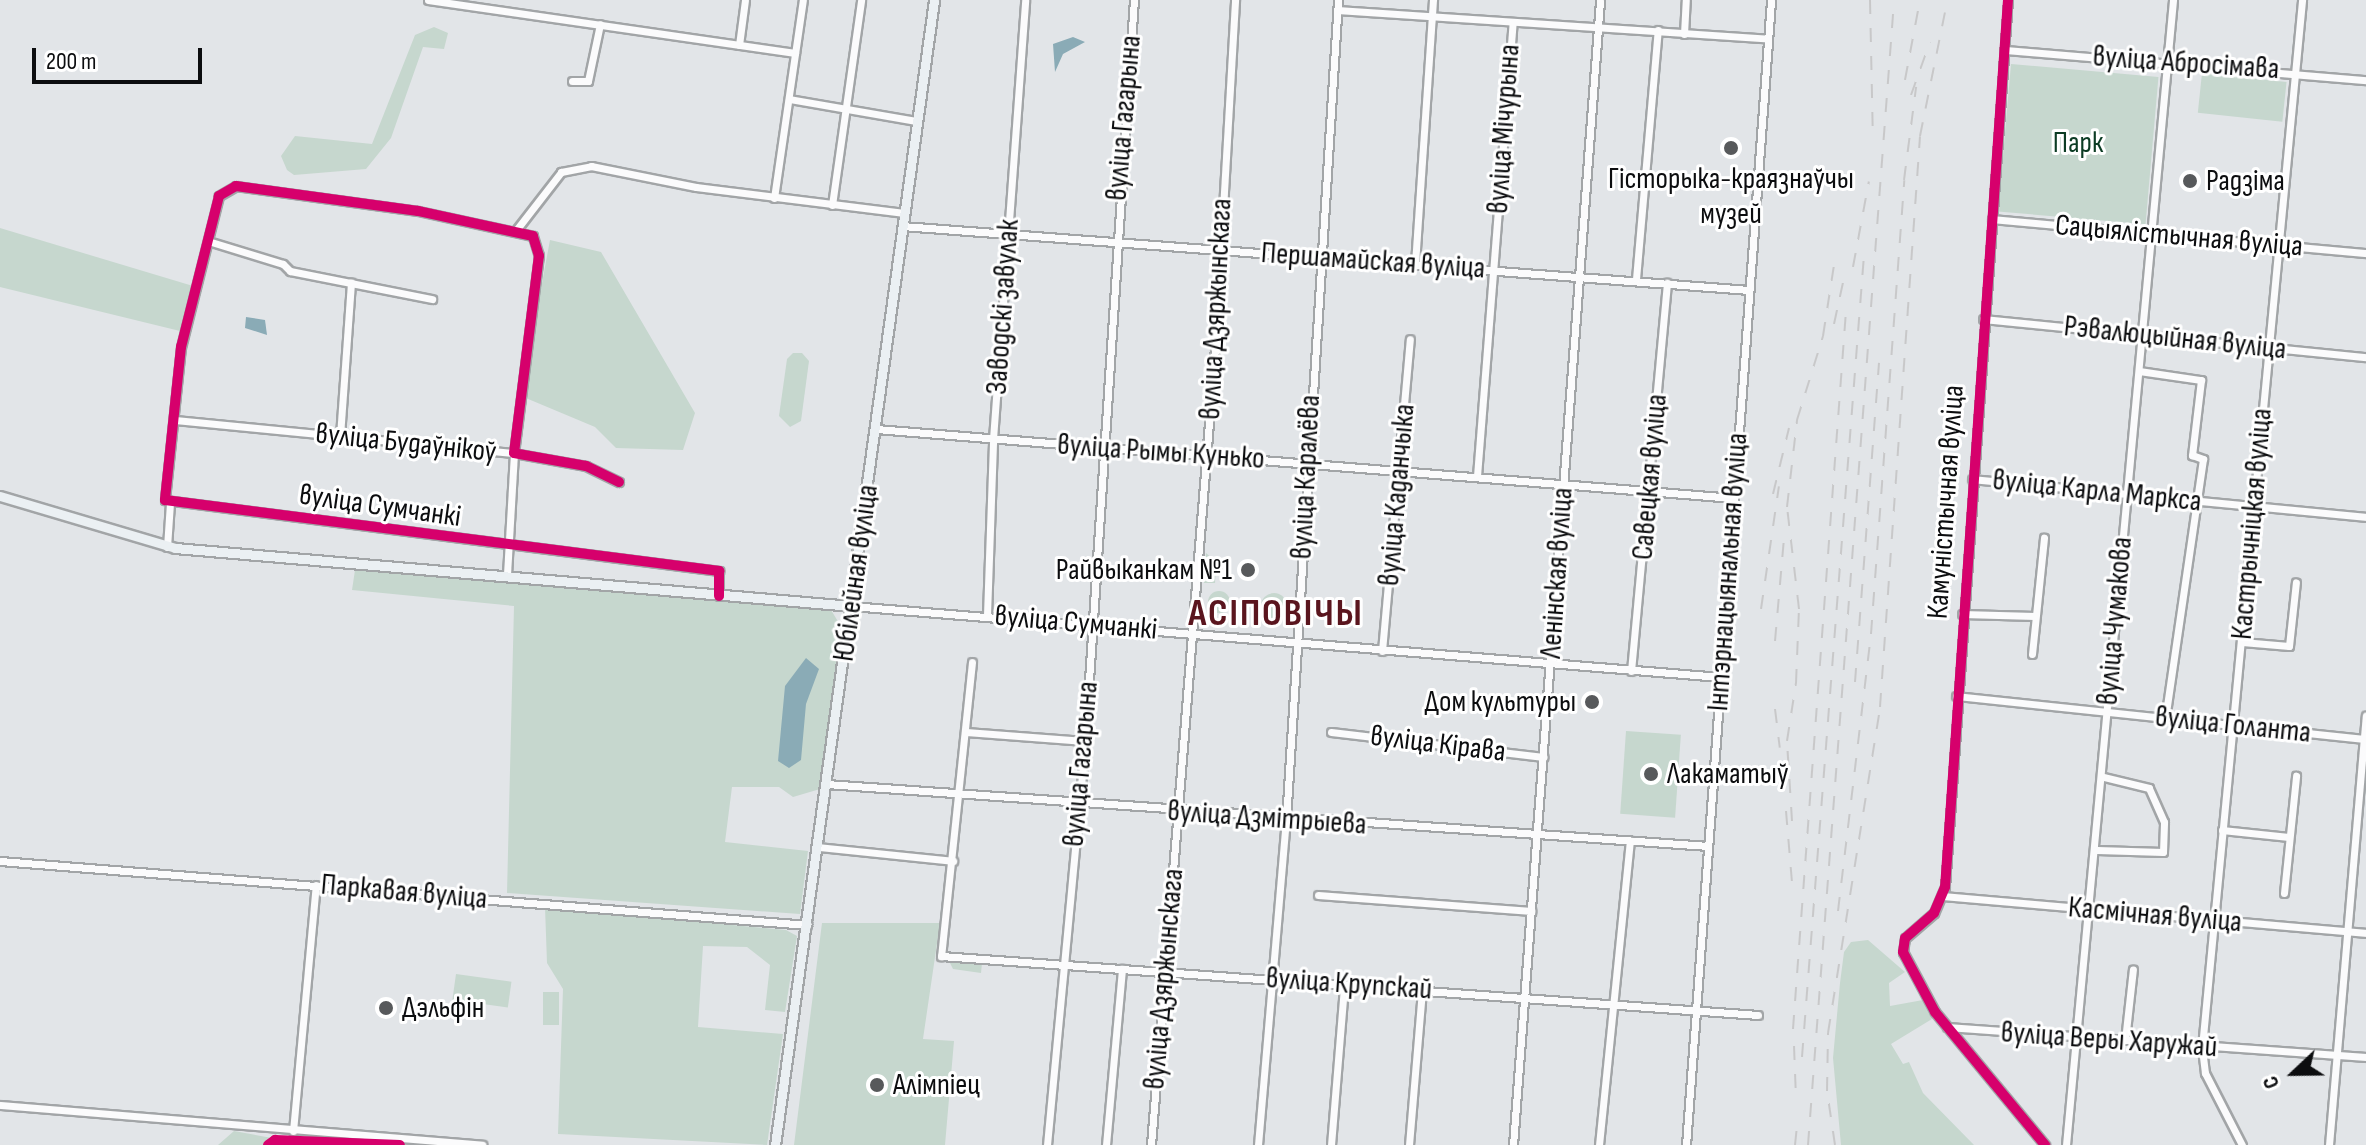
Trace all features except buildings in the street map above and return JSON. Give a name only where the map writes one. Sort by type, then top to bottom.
[{"type":"main road","name":"Юбілейная вуліца","points":[[775,1145],[808,925],[934,0]]},
{"type":"main road","name":"вуліца Сумчанкі","points":[[0,496],[167,547],[851,606]]},
{"type":"street","points":[[428,0],[795,53]]},
{"type":"street","points":[[739,45],[745,0]]},
{"type":"street","points":[[774,198],[803,0]]},
{"type":"street","points":[[832,205],[861,0]]},
{"type":"street","name":"Заводскі завулак","points":[[987,615],[993,439],[1025,0]]},
{"type":"street","name":"вуліца Гагарына","points":[[1047,1145],[1085,741],[1114,242],[1134,0]]},
{"type":"street","name":"вуліца Дзяржынскага","points":[[1151,1145],[1207,454],[1235,0]]},
{"type":"street","name":"вуліца Каралёва","points":[[1258,1145],[1286,820],[1338,0]]},
{"type":"street","points":[[1415,264],[1433,0]]},
{"type":"street","name":"Ленінская вуліца","points":[[1513,1145],[1600,0]]},
{"type":"street","points":[[1684,34],[1686,0]]},
{"type":"street","name":"Інтэрнацыянальная вуліца","points":[[1686,1145],[1771,0]]},
{"type":"street","name":"Камуністычная вуліца","points":[[1943,896],[2008,0]]},
{"type":"street","name":"вуліца Чумакова","points":[[2066,1145],[2104,777],[2105,711],[2173,0]]},
{"type":"street","name":"Кастрычніцкая вуліца","points":[[2242,1145],[2205,1073],[2202,1047],[2302,0]]},
{"type":"street","points":[[1337,10],[1768,39]]},
{"type":"street","name":"вуліца Мічурына","points":[[1477,476],[1513,22]]},
{"type":"street","points":[[572,81],[588,81],[600,24]]},
{"type":"street","points":[[1636,279],[1658,30]]},
{"type":"street","name":"вуліца Абросімава","points":[[2006,50],[2167,61],[2366,80]]},
{"type":"street","points":[[789,99],[917,121]]},
{"type":"street","points":[[517,229],[561,172],[591,166],[774,198],[904,213]]},
{"type":"street","points":[[167,547],[170,503],[165,500],[176,420],[181,347],[219,196],[236,186],[517,229],[539,242],[514,453],[586,466],[619,482]]},
{"type":"street","name":"Сацыялістычная вуліца","points":[[1992,219],[2366,253]]},
{"type":"street","name":"Першамайская вуліца","points":[[902,226],[1321,259],[1636,279],[1749,290]]},
{"type":"street","points":[[208,241],[283,264],[290,271],[432,299]]},
{"type":"street","points":[[340,436],[351,282]]},
{"type":"street","name":"Савецкая вуліца","points":[[1631,671],[1667,283]]},
{"type":"street","name":"Рэвалюцыйная вуліца","points":[[1983,319],[2366,357]]},
{"type":"street","name":"вуліца Каданчыка","points":[[1382,651],[1410,339]]},
{"type":"street","points":[[2139,371],[2201,380],[2192,455],[2203,459],[2165,718]]},
{"type":"street","name":"вуліца Будаўнікоў","points":[[176,420],[514,453],[505,548],[507,576]]},
{"type":"street","name":"вуліца Рымы Кунько","points":[[876,429],[1733,498]]},
{"type":"street","name":"вуліца Карла Маркса","points":[[1972,479],[2366,517]]},
{"type":"street","name":"вуліца Сумчанкі","points":[[170,503],[505,548],[719,571],[719,596]]},
{"type":"street","points":[[2032,654],[2044,538]]},
{"type":"street","points":[[2242,642],[2289,650],[2296,582]]},
{"type":"street","name":"вуліца Сумчанкі","points":[[851,606],[1720,677]]},
{"type":"street","points":[[1962,614],[2035,616]]},
{"type":"street","points":[[818,847],[953,861],[972,662]]},
{"type":"street","name":"вуліца Голанта","points":[[1956,696],[2365,739]]},
{"type":"street","points":[[2329,1145],[2356,862],[2366,716]]},
{"type":"street","points":[[966,732],[1085,741]]},
{"type":"street","name":"вуліца Кірава","points":[[1331,732],[1544,757]]},
{"type":"street","points":[[2284,893],[2296,776]]},
{"type":"street","points":[[2097,850],[2163,852],[2164,822],[2149,788],[2104,777]]},
{"type":"street","name":"вуліца Дзмітрыева","points":[[826,784],[960,797],[1286,820],[1708,846]]},
{"type":"street","points":[[2222,830],[2289,837]]},
{"type":"street","points":[[1599,1145],[1630,841]]},
{"type":"street","name":"Паркавая вуліца","points":[[0,861],[808,925]]},
{"type":"street","name":"вуліца Крупскай","points":[[953,861],[941,956],[1344,986],[1525,995],[1758,1015]]},
{"type":"street","points":[[2356,862],[2366,863]]},
{"type":"street","points":[[293,1131],[316,885]]},
{"type":"street","points":[[1318,895],[1531,911]]},
{"type":"street","points":[[1943,896],[1934,913],[1905,938],[1903,952],[1947,1027],[2045,1145]]},
{"type":"street","name":"Касмічная вуліца","points":[[1943,896],[2366,933]]},
{"type":"street","points":[[1106,1145],[1122,969]]},
{"type":"street","points":[[2125,1040],[2133,969]]},
{"type":"street","points":[[1331,1145],[1344,986]]},
{"type":"street","points":[[1409,1145],[1422,990]]},
{"type":"street","name":"вуліца Веры Харужай","points":[[1947,1027],[2366,1057]]},
{"type":"street","points":[[0,1105],[482,1145]]},
{"type":"green space","points":[[434,27],[448,33],[444,49],[423,47],[391,138],[366,169],[294,175],[287,170],[281,156],[295,136],[372,144],[415,35]]},
{"type":"green space","name":"Парк","points":[[2011,64],[2158,77],[2146,224],[1998,211]]},
{"type":"green space","points":[[2202,73],[2287,82],[2282,122],[2198,113]]},
{"type":"green space","points":[[0,228],[193,286],[180,331],[0,287]]},
{"type":"green space","points":[[550,240],[601,252],[695,413],[683,450],[616,448],[595,427],[521,396]]},
{"type":"green space","points":[[793,353],[802,353],[809,361],[801,421],[790,427],[779,416],[787,359]]},
{"type":"green space","points":[[1206,553],[1216,562],[1215,583],[1204,583]]},
{"type":"green space","points":[[355,570],[831,610],[842,628],[820,789],[793,797],[779,787],[732,787],[725,842],[808,851],[800,914],[507,893],[514,606],[352,590]]},
{"type":"green space","points":[[1219,591],[1227,594],[1230,602],[1227,610],[1219,613],[1211,610],[1208,602],[1211,594]]},
{"type":"green space","points":[[1274,593],[1283,597],[1287,606],[1283,615],[1274,619],[1265,615],[1261,606],[1265,597]]},
{"type":"green space","name":"Лакаматыў","points":[[1626,731],[1681,735],[1675,818],[1620,814]]},
{"type":"green space","points":[[545,907],[786,930],[797,936],[785,1012],[765,1010],[770,965],[747,947],[703,946],[698,1027],[783,1034],[767,1145],[558,1134],[563,989],[547,963]]},
{"type":"green space","points":[[822,923],[940,923],[923,1039],[954,1041],[945,1145],[794,1145]]},
{"type":"green space","points":[[1868,940],[1905,972],[1889,983],[1890,1006],[1923,1000],[1932,1019],[1891,1044],[1903,1064],[1909,1062],[1923,1093],[1974,1145],[1841,1145],[1833,1058],[1844,952],[1851,942]]},
{"type":"green space","points":[[948,959],[982,963],[981,973],[953,969]]},
{"type":"green space","points":[[456,974],[511,982],[508,1008],[452,1000]]},
{"type":"green space","points":[[543,992],[559,992],[559,1025],[543,1025]]},
{"type":"green space","points":[[234,1131],[283,1140],[363,1145],[218,1145]]},
{"type":"water","points":[[1073,37],[1085,42],[1063,54],[1055,72],[1053,44]]},
{"type":"water","points":[[246,317],[265,320],[267,335],[245,328]]},
{"type":"water","points":[[806,658],[819,669],[806,704],[801,760],[789,768],[778,761],[785,686]]},
{"type":"railway","points":[[1870,0],[1873,140]]},
{"type":"railway","points":[[1808,1145],[1894,0]]},
{"type":"railway","points":[[1905,80],[1920,0]]},
{"type":"railway","points":[[1835,1145],[1827,1091],[1828,1033],[1880,707],[1920,136],[1946,7]]},
{"type":"railway","points":[[1911,95],[1930,42]]},
{"type":"railway","points":[[1838,911],[1871,634],[1904,180],[1916,87]]},
{"type":"railway","points":[[1853,267],[1869,181]]},
{"type":"railway","points":[[1802,1057],[1864,255]]},
{"type":"railway","points":[[1792,821],[1787,741],[1796,683],[1799,609],[1787,507],[1797,420],[1823,336],[1834,265]]},
{"type":"railway","points":[[1834,324],[1845,273]]},
{"type":"railway","points":[[1793,1029],[1846,311]]},
{"type":"railway","points":[[1855,682],[1879,363]]},
{"type":"railway","points":[[1773,494],[1789,428]]},
{"type":"railway","points":[[1761,609],[1779,486]]},
{"type":"railway","points":[[1775,641],[1784,539]]},
{"type":"railway","points":[[1775,709],[1780,748]]},
{"type":"railway","points":[[1786,811],[1792,883]]},
{"type":"railway","points":[[1794,1046],[1796,1098]]},
{"type":"railway","points":[[1795,1145],[1798,1117]]},
{"type":"cycle path","points":[[2008,0],[1945,887],[1934,913],[1905,938],[1903,952],[1935,1012],[2045,1145]]},
{"type":"cycle path","points":[[619,482],[586,466],[514,453],[539,256],[533,236],[418,211],[236,186],[219,196],[181,347],[165,500],[719,571],[719,596]]},
{"type":"cycle path","points":[[268,1145],[275,1140],[400,1145]]},
{"type":"place","name":"Гісторыка-краязнаўчы музей","points":[[1731,148]]},
{"type":"place","name":"Радзіма","points":[[2190,181]]},
{"type":"place","name":"Райвыканкам №1","points":[[1248,570]]},
{"type":"place","name":"Дом культуры","points":[[1592,702]]},
{"type":"place","name":"Лакаматыў","points":[[1651,774]]},
{"type":"place","name":"Дэльфін","points":[[386,1008]]},
{"type":"place","name":"Алімпіец","points":[[877,1085]]},
{"type":"district","name":"АСІПОВІЧЫ","points":[[1276,614]]}]
